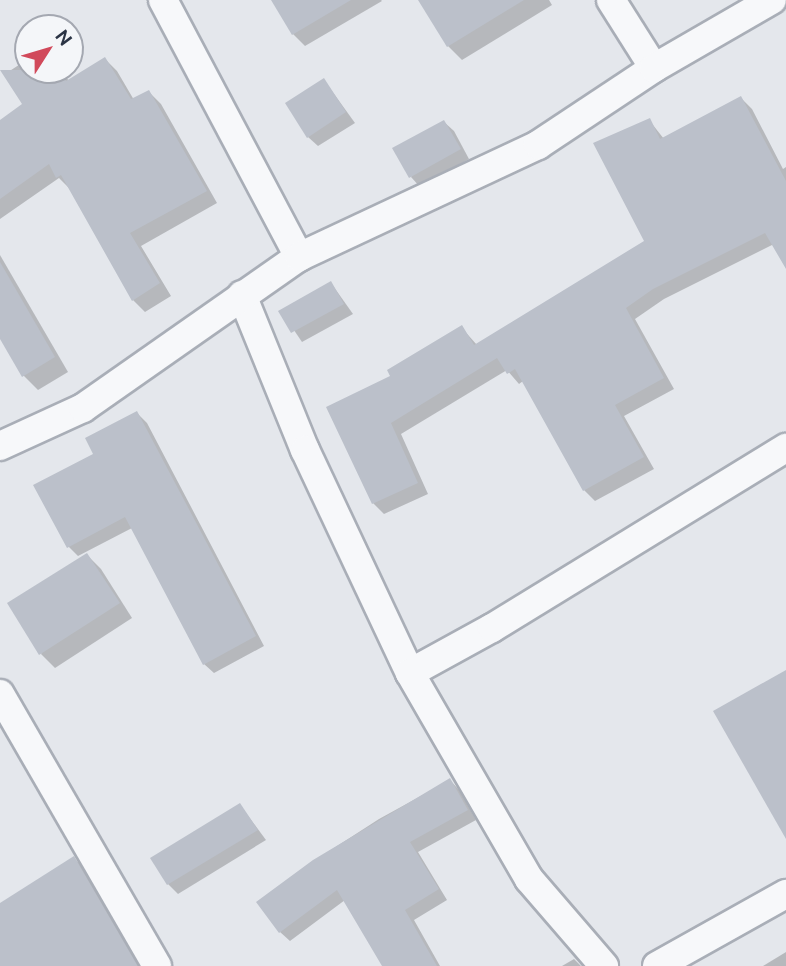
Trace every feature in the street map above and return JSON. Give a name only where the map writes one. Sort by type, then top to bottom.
[{"type":"street","points":[[163,0],[299,257]]},
{"type":"street","points":[[611,0],[653,68]]},
{"type":"street","points":[[0,446],[83,408],[299,257],[538,145],[653,68],[772,0]]},
{"type":"street","points":[[242,295],[305,450],[410,673],[529,879],[604,966]]},
{"type":"street","points":[[410,673],[492,628],[786,448]]},
{"type":"street","points":[[0,694],[156,966]]},
{"type":"street","points":[[657,966],[786,894]]},
{"type":"building","points":[[271,0],[351,0],[292,35]]},
{"type":"building","points":[[418,0],[524,0],[447,47]]},
{"type":"building","points":[[105,57],[131,99],[149,90],[207,191],[130,233],[160,283],[132,301],[61,175],[56,178],[49,164],[0,199],[0,120],[22,104],[0,70],[14,70],[14,84],[84,84],[84,70]]},
{"type":"building","points":[[324,78],[346,112],[307,138],[285,103]]},
{"type":"building","points":[[741,96],[786,181],[786,269],[765,233],[653,289],[626,308],[664,378],[615,405],[644,457],[583,491],[515,369],[507,374],[497,358],[391,423],[418,483],[372,504],[326,407],[390,376],[387,370],[462,325],[474,345],[644,241],[593,143],[650,118],[660,139]]},
{"type":"building","points":[[444,120],[461,149],[409,178],[392,148]]},
{"type":"building","points":[[0,262],[55,357],[22,377],[0,339]]},
{"type":"building","points":[[331,281],[344,304],[291,333],[278,311]]},
{"type":"building","points":[[137,411],[256,636],[203,665],[125,517],[67,548],[33,485],[93,454],[85,438]]},
{"type":"building","points":[[87,553],[120,603],[39,655],[7,603]]},
{"type":"building","points":[[786,670],[786,839],[713,711]]},
{"type":"building","points":[[450,778],[468,810],[410,842],[439,889],[405,910],[437,966],[382,966],[337,890],[279,933],[256,902],[313,860]]},
{"type":"building","points":[[240,803],[258,830],[167,885],[150,858]]},
{"type":"building","points":[[74,856],[138,966],[0,966],[0,903]]}]
